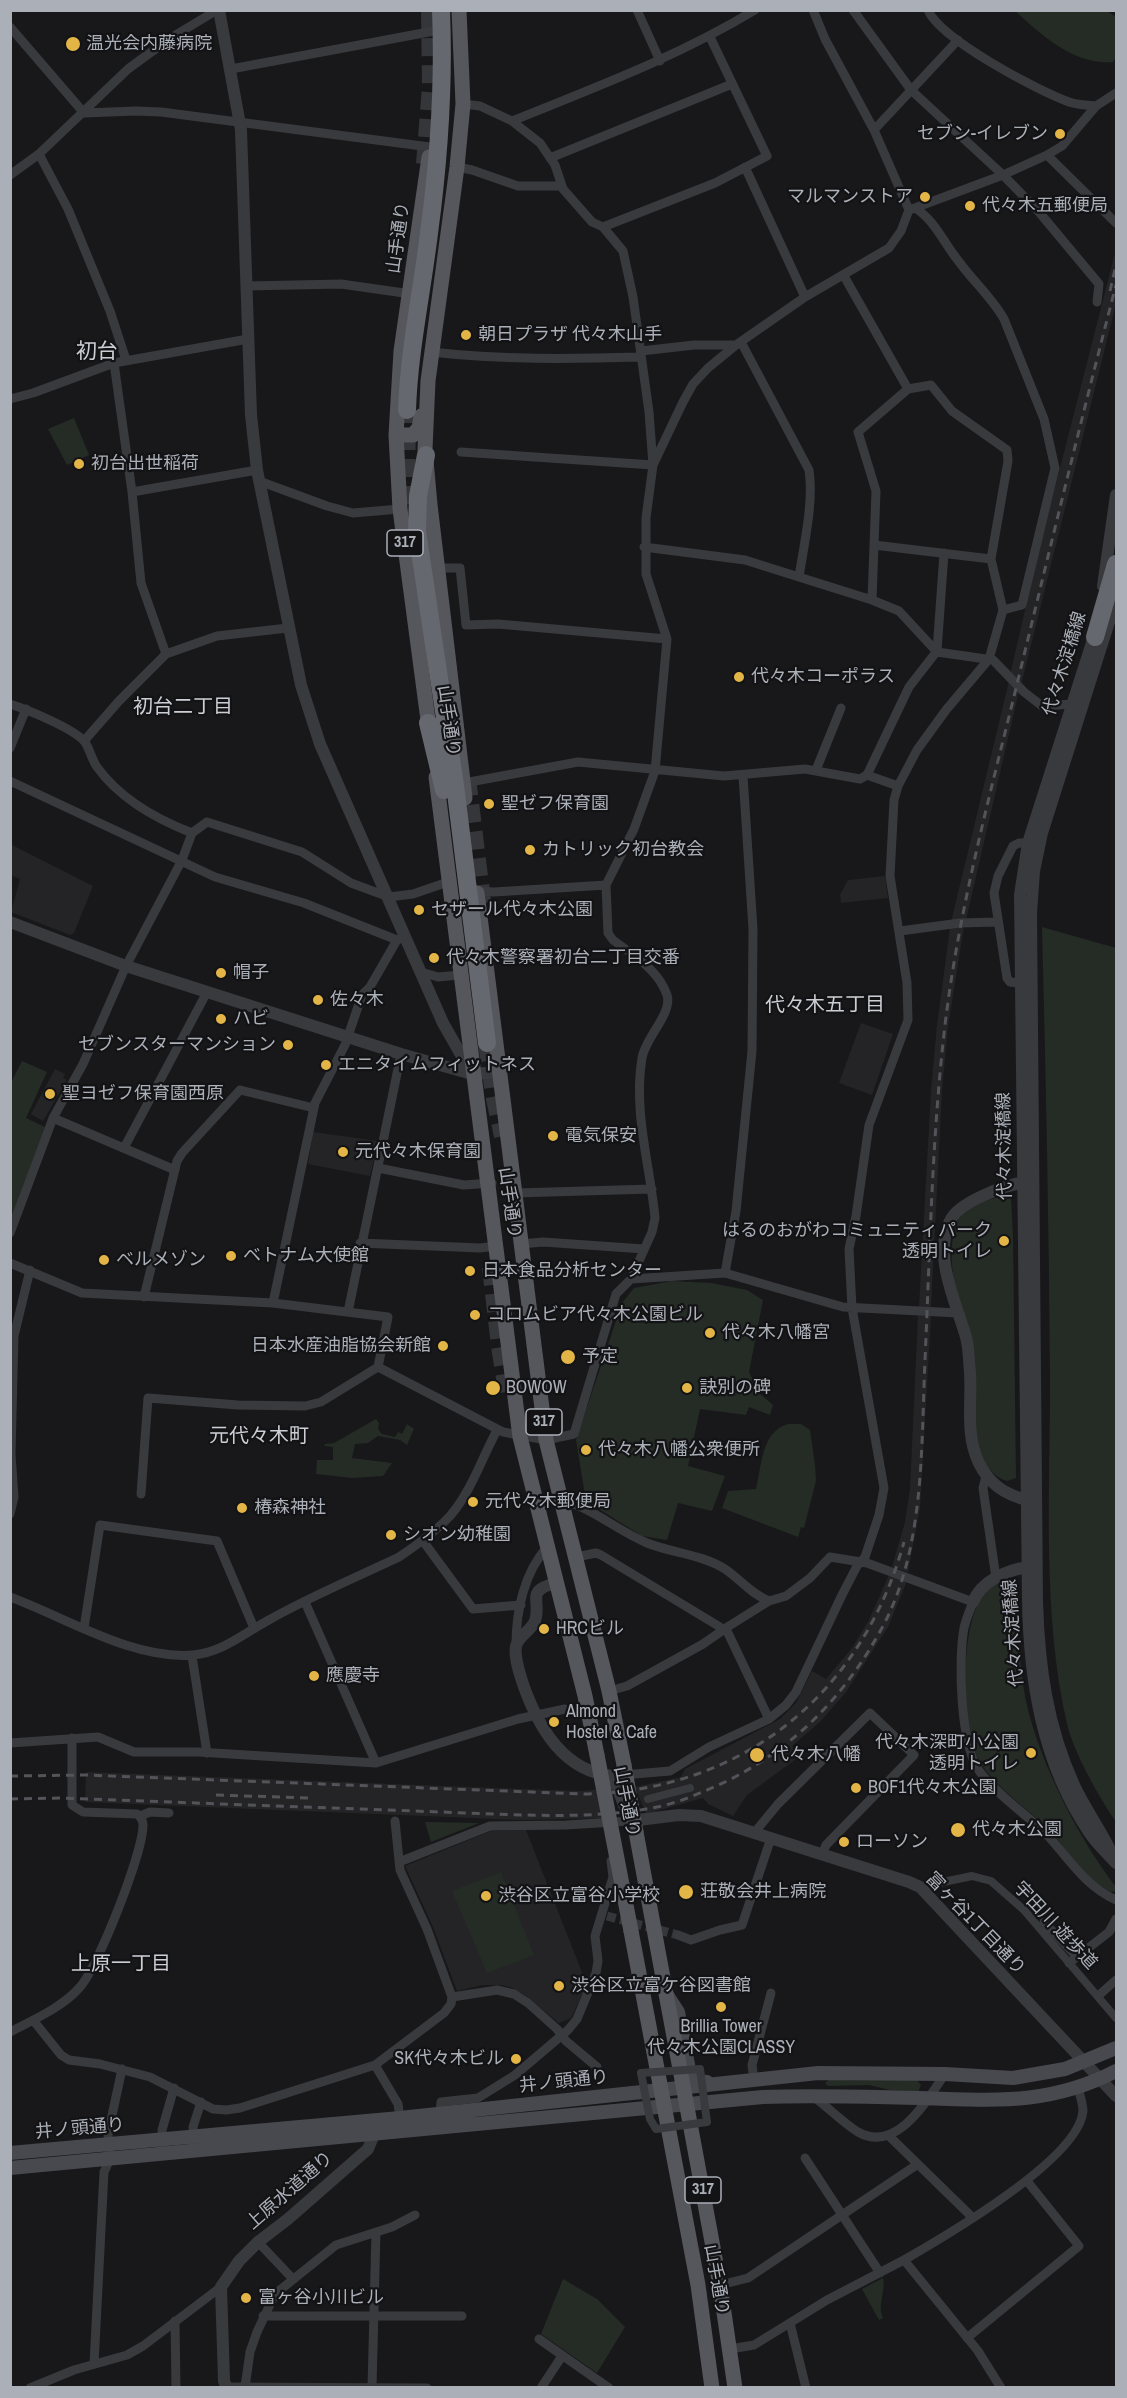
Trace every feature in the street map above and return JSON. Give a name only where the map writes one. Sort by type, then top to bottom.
[{"type":"highway","points":[[411,410],[433,233],[443,62],[441,10]]},
{"type":"highway","points":[[433,233],[447,156],[452,91],[452,10]]},
{"type":"highway","points":[[426,455],[418,496],[417,531],[455,784],[483,1044],[452,832],[429,723]]},
{"type":"highway","points":[[1095,637],[1116,564]]},
{"type":"main road","name":"山手通り","points":[[434,10],[434,103],[430,147],[411,294],[401,351],[396,435],[400,509],[472,1074],[491,1183],[495,1239],[520,1437],[585,1696],[635,1930],[636,1964],[698,2285],[712,2388]]},
{"type":"main road","name":"山手通り","points":[[459,10],[463,104],[457,167],[428,381],[426,455],[438,568],[546,1440],[609,1691],[618,1770],[633,1827],[640,1884],[663,1976],[720,2285],[735,2388]]},
{"type":"main road","points":[[396,435],[413,435],[419,428],[428,381]]},
{"type":"main road","points":[[491,1183],[489,1129],[499,1124],[508,1130]]},
{"type":"main road","points":[[512,1385],[523,1391],[530,1385],[525,1350],[529,1304]]},
{"type":"main road","points":[[635,1930],[630,1889],[640,1884]]},
{"type":"main road","points":[[651,2042],[663,2045],[667,2038],[659,1992],[663,1976]]},
{"type":"main road","points":[[666,1993],[678,2012],[692,2078],[700,2082],[754,2080]]},
{"type":"main road","name":"井ノ頭通り","points":[[10,2153],[109,2152],[372,2127],[400,2118],[818,2073],[945,2074],[1013,2078],[1047,2073],[1085,2063],[1116,2048]]},
{"type":"main road","name":"井ノ頭通り","points":[[10,2168],[109,2152],[163,2140],[194,2137],[372,2127],[812,2096],[1023,2099],[1078,2088],[1116,2071]]},
{"type":"street","points":[[10,175],[39,154],[128,69],[169,39],[218,10],[240,122],[251,415],[258,475],[301,685],[320,744],[389,897],[401,938],[421,972],[450,1038],[472,1074]]},
{"type":"street","points":[[637,10],[660,61]]},
{"type":"street","points":[[512,121],[660,61],[710,37],[755,10]]},
{"type":"street","points":[[813,10],[825,39],[874,130],[912,209],[931,219],[959,262],[1004,319],[1047,429],[1055,468],[1022,605],[1003,610]]},
{"type":"street","points":[[853,10],[911,90],[1003,175],[1039,212],[1099,284],[1097,302]]},
{"type":"street","points":[[928,10],[931,19],[958,40],[1014,76],[1071,103],[1096,106]]},
{"type":"street","points":[[10,27],[84,113]]},
{"type":"street","points":[[231,69],[434,31]]},
{"type":"street","points":[[603,227],[715,183],[767,156],[710,37]]},
{"type":"street","points":[[874,130],[958,40]]},
{"type":"street","points":[[550,158],[732,84]]},
{"type":"street","points":[[653,465],[693,384],[739,343],[805,297],[889,248],[912,209],[1003,175],[1047,155],[1062,146],[1096,106],[1116,93]]},
{"type":"street","points":[[378,1367],[497,1430],[520,1437],[546,1440],[574,1434],[616,1294],[631,1279],[652,1232],[655,1218],[639,1106],[639,1080],[643,1053],[650,1036],[667,1011],[668,997],[655,973],[613,940],[608,933],[606,885],[634,830],[655,771],[667,639],[646,574],[645,546],[653,465],[650,412],[641,354],[623,251],[603,227],[592,222],[562,186],[555,165],[540,143],[512,121],[480,106],[463,104]]},
{"type":"street","points":[[84,113],[136,111],[430,147]]},
{"type":"street","points":[[39,154],[68,209],[110,311],[126,360]]},
{"type":"street","points":[[1047,155],[1116,223]]},
{"type":"street","points":[[457,167],[518,186],[562,186]]},
{"type":"street","points":[[745,167],[805,297]]},
{"type":"street","points":[[844,276],[908,389]]},
{"type":"street","points":[[247,286],[340,284],[411,294]]},
{"type":"street","points":[[10,399],[33,393],[114,363],[248,339]]},
{"type":"street","points":[[431,352],[482,357],[567,359],[641,354],[694,345],[739,343]]},
{"type":"street","points":[[739,343],[809,470],[806,532],[799,577]]},
{"type":"street","points":[[114,363],[132,492],[141,583],[165,654]]},
{"type":"street","points":[[547,1547],[530,1570],[520,1605],[516,1647],[523,1682],[536,1715],[556,1746],[575,1763],[598,1774],[618,1770],[670,1771],[709,1747],[769,1719],[786,1705],[796,1692],[842,1595],[865,1557],[879,1515],[884,1488],[852,1308],[849,1249],[869,1125],[908,1020],[907,983],[890,876],[894,800],[898,786],[917,750],[940,718],[989,659],[1003,610],[991,559],[1008,461],[1006,450],[989,435],[952,411],[931,385],[908,389],[858,432],[876,491],[872,600]]},
{"type":"street","points":[[461,452],[653,465]]},
{"type":"street","points":[[132,492],[258,475],[327,506],[353,513],[400,509]]},
{"type":"street","name":"代々木淀橋線","points":[[1115,1862],[1106,1839],[1075,1788],[1064,1761],[1048,1709],[1040,1664],[1026,984],[1020,895],[1028,843],[1095,637],[1116,495]]},
{"type":"street","points":[[874,545],[991,559]]},
{"type":"street","points":[[645,546],[745,561],[872,600],[899,611],[937,651],[993,660],[1024,692],[1042,706],[1073,704]]},
{"type":"street","points":[[464,783],[578,762],[611,764],[655,771],[743,776],[805,769],[860,779],[867,775],[909,687],[937,651],[944,553]]},
{"type":"street","points":[[438,568],[460,568],[466,625],[498,624],[667,639]]},
{"type":"street","name":"代々木淀橋線","points":[[1115,1862],[1096,1842],[1077,1811],[1054,1764],[1046,1738],[1030,1657],[1024,1182],[1026,984],[1039,846],[1116,600]]},
{"type":"street","points":[[84,741],[165,654],[217,636],[288,628]]},
{"type":"street","points":[[10,704],[56,723],[84,741],[97,767],[126,797],[165,823],[192,833]]},
{"type":"street","points":[[816,770],[841,708]]},
{"type":"street","points":[[10,748],[26,709]]},
{"type":"street","points":[[867,775],[898,786]]},
{"type":"street","points":[[725,1273],[736,1211],[752,1051],[753,919],[743,776]]},
{"type":"street","points":[[10,781],[215,877],[304,903],[401,938]]},
{"type":"street","points":[[10,1233],[53,1118],[83,1064],[126,966],[182,860],[192,833],[207,822],[302,852],[351,883],[389,897],[413,894],[448,882]]},
{"type":"street","points":[[1026,984],[1009,982],[1007,978],[994,893],[998,876],[1013,846],[1028,843]]},
{"type":"street","points":[[477,891],[606,885]]},
{"type":"street","points":[[10,922],[126,966],[400,1054],[472,1074],[501,1072]]},
{"type":"street","points":[[900,931],[960,923],[998,922]]},
{"type":"street","points":[[273,1303],[314,1108],[348,1036],[362,995],[370,987],[401,938]]},
{"type":"street","points":[[421,972],[438,977],[460,975]]},
{"type":"street","points":[[124,1148],[207,992]]},
{"type":"street","points":[[348,1312],[360,1243],[378,1168],[400,1054]]},
{"type":"street","points":[[144,1297],[178,1157],[240,1090],[314,1108]]},
{"type":"street","points":[[53,1118],[175,1170]]},
{"type":"street","points":[[378,1168],[464,1185],[491,1183]]},
{"type":"street","points":[[1024,1182],[1005,1187],[964,1205],[955,1212],[950,1221],[945,1244],[946,1264],[967,1339],[975,1452],[986,1476],[998,1488],[1008,1494],[1028,1500]]},
{"type":"street","points":[[516,1193],[652,1189]]},
{"type":"street","points":[[360,1243],[480,1248],[495,1239]]},
{"type":"street","points":[[521,1244],[543,1242],[644,1249]]},
{"type":"street","points":[[10,1263],[82,1293],[273,1303],[388,1317],[378,1367],[321,1402],[304,1406],[248,1405],[148,1398],[141,1494]]},
{"type":"street","points":[[10,1514],[14,1497],[11,1455],[11,1366],[14,1336],[30,1270]]},
{"type":"street","points":[[631,1279],[725,1273],[852,1308],[958,1313]]},
{"type":"street","points":[[10,1597],[132,1646],[161,1653],[192,1656],[221,1649],[254,1628],[399,1557],[423,1541],[451,1515],[476,1475],[497,1430]]},
{"type":"street","points":[[986,1476],[983,1488],[996,1578]]},
{"type":"street","points":[[561,1500],[580,1505],[627,1534],[650,1544],[702,1558],[725,1569],[752,1592],[769,1601]]},
{"type":"street","points":[[84,1628],[100,1525],[217,1541],[254,1628]]},
{"type":"street","points":[[423,1541],[472,1609],[520,1605]]},
{"type":"street","points":[[576,1557],[596,1553],[601,1555],[725,1630],[769,1719]]},
{"type":"street","points":[[609,1691],[627,1686],[704,1644],[769,1601],[797,1589],[830,1557],[861,1562],[904,1575],[973,1602]]},
{"type":"street","points":[[1028,1567],[996,1578],[985,1585],[976,1594],[964,1627],[960,1674],[972,1762],[1006,1800],[1049,1837],[1078,1874],[1095,1888],[1116,1900]]},
{"type":"street","points":[[516,1647],[518,1640],[534,1623],[536,1593],[541,1587],[556,1583]]},
{"type":"street","points":[[305,1602],[376,1763]]},
{"type":"street","points":[[192,1656],[207,1753]]},
{"type":"street","points":[[11,1742],[98,1737],[134,1752],[207,1753],[376,1763],[536,1715],[565,1709]]},
{"type":"street","points":[[754,1833],[778,1804],[870,1713],[914,1755],[826,1845],[822,1855]]},
{"type":"street","points":[[10,2032],[72,1994],[86,1981],[133,1869],[143,1825],[140,1816],[132,1812],[83,1812],[72,1805],[72,1738]]},
{"type":"street","points":[[648,1799],[690,1788]]},
{"type":"street","points":[[140,1816],[150,1812],[169,1813]]},
{"type":"street","name":"富ヶ谷1丁目通り","points":[[633,1827],[691,1815],[771,1838],[920,1887],[1116,2096]]},
{"type":"street","points":[[33,2020],[61,2055],[69,2060],[122,2069],[150,2077],[213,2109],[240,2108],[375,2065],[444,2013],[451,2004],[452,1997],[427,1929],[400,1870],[395,1821]]},
{"type":"street","points":[[399,1862],[490,1826],[608,1823],[633,1827]]},
{"type":"street","points":[[440,2114],[441,2102],[478,2098],[515,2075],[577,2019],[596,1974],[598,1961],[595,1936],[604,1915],[612,1877],[608,1823]]},
{"type":"street","points":[[678,1935],[691,1940],[720,1929],[742,1925],[771,1838]]},
{"type":"street","name":"宇田川 遊歩道","points":[[924,1886],[972,1876],[991,1881],[1024,1910],[1073,1960],[1116,2018]]},
{"type":"street","points":[[1044,1922],[1073,1960],[1109,1932],[1116,1919]]},
{"type":"street","points":[[1098,1996],[1116,1980]]},
{"type":"street","points":[[452,1997],[497,1990],[513,1994],[528,2003],[566,2041],[597,2067]]},
{"type":"street","points":[[754,2080],[752,2065],[771,1993]]},
{"type":"street","points":[[375,2065],[398,2104],[400,2118]]},
{"type":"street","points":[[94,2364],[104,2172],[109,2152],[108,2134],[122,2069]]},
{"type":"street","points":[[700,2069],[706,2122],[656,2129],[650,2119],[641,2073],[700,2069]]},
{"type":"street","points":[[812,2096],[857,2131],[870,2137],[888,2135],[910,2122],[945,2074]]},
{"type":"street","points":[[163,2140],[162,2130],[174,2088]]},
{"type":"street","points":[[730,2349],[754,2345],[827,2300],[904,2260],[973,2218],[1027,2181],[1058,2151],[1081,2118],[1083,2109],[1078,2088]]},
{"type":"street","points":[[194,2137],[193,2127],[201,2102]]},
{"type":"street","name":"上原水道通り","points":[[221,2287],[239,2260],[258,2242],[368,2149],[372,2143],[372,2127]]},
{"type":"street","points":[[888,2135],[973,2218]]},
{"type":"street","points":[[805,2157],[880,2273]]},
{"type":"street","points":[[720,2285],[748,2278],[918,2164]]},
{"type":"street","points":[[967,2338],[1079,2246],[1027,2181]]},
{"type":"street","points":[[245,2388],[250,2352],[263,2316],[275,2294],[292,2278],[336,2245],[376,2232],[416,2215]]},
{"type":"street","points":[[372,2387],[376,2232]]},
{"type":"street","points":[[258,2242],[292,2278]]},
{"type":"street","points":[[904,2260],[978,2351],[1001,2388]]},
{"type":"street","points":[[30,2388],[94,2364],[127,2355],[143,2346],[221,2287]]},
{"type":"street","points":[[221,2287],[226,2387],[427,2388]]},
{"type":"street","points":[[263,2316],[462,2316]]},
{"type":"street","points":[[176,2321],[176,2388]]},
{"type":"street","points":[[790,2323],[806,2388]]},
{"type":"street","points":[[539,2338],[597,2384],[609,2388]]},
{"type":"street","points":[[541,2388],[562,2356]]},
{"type":"shaded area","points":[[1015,11],[1107,11],[1116,17],[1116,57],[1113,62],[1098,62],[1072,54],[1036,30]]},
{"type":"shaded area","points":[[1116,249],[1116,304],[1021,685],[1010,675],[1037,558]]},
{"type":"shaded area","points":[[74,418],[89,455],[67,465],[48,429]]},
{"type":"shaded area","points":[[1009,681],[1019,691],[966,920],[951,922]]},
{"type":"shaded area","points":[[10,844],[93,886],[74,933],[70,935],[11,912],[20,879],[11,875]]},
{"type":"shaded area","points":[[885,876],[888,898],[841,903],[840,895],[848,880]]},
{"type":"shaded area","points":[[964,926],[948,1027],[942,1091],[931,1307],[919,1307],[931,1090],[937,1025],[950,928]]},
{"type":"shaded area","name":"代々木公園","points":[[1042,927],[1116,948],[1116,1822],[1088,1775],[1070,1736],[1059,1682],[1054,1640],[1049,1555],[1049,1269]]},
{"type":"shaded area","points":[[861,1023],[893,1034],[872,1095],[839,1083]]},
{"type":"shaded area","points":[[22,1061],[47,1072],[26,1118],[45,1127],[11,1219],[11,1083]]},
{"type":"shaded area","name":"聖ヨゼフ保育園西原","points":[[55,1069],[65,1074],[63,1078],[67,1080],[43,1121],[31,1114]]},
{"type":"shaded area","name":"元代々木保育園","points":[[313,1132],[378,1141],[370,1176],[308,1164]]},
{"type":"shaded area","points":[[995,1198],[1011,1198],[1013,1235],[1016,1478],[1007,1481],[995,1474],[986,1464],[977,1437],[975,1356],[957,1293],[952,1266],[953,1239],[961,1212]]},
{"type":"shaded area","points":[[672,1281],[711,1283],[747,1290],[763,1300],[749,1372],[758,1392],[773,1405],[770,1415],[749,1407],[746,1415],[700,1409],[688,1466],[725,1476],[712,1511],[678,1503],[667,1540],[642,1536],[586,1501],[576,1440],[622,1303],[634,1288]]},
{"type":"shaded area","points":[[918,1315],[931,1316],[920,1508],[908,1572],[892,1567],[905,1522],[910,1489]]},
{"type":"shaded area","points":[[376,1419],[379,1423],[378,1429],[382,1434],[395,1437],[398,1432],[402,1434],[407,1424],[414,1429],[407,1445],[400,1440],[378,1436],[368,1443],[355,1444],[352,1458],[392,1463],[383,1476],[352,1478],[316,1474],[317,1460],[333,1460],[333,1447],[324,1446],[325,1444],[334,1443]]},
{"type":"shaded area","points":[[788,1424],[801,1424],[810,1430],[815,1465],[816,1481],[804,1528],[801,1527],[798,1537],[722,1508],[728,1491],[756,1489],[764,1450],[772,1434]]},
{"type":"shaded area","points":[[889,1575],[907,1581],[888,1627],[846,1692],[820,1722],[792,1746],[800,1756],[747,1795],[733,1816],[708,1804],[703,1798],[646,1814],[635,1787],[681,1777],[685,1769],[780,1719],[796,1703],[812,1671],[826,1679],[852,1648],[869,1620]]},
{"type":"shaded area","points":[[1005,1580],[1014,1581],[1018,1594],[1019,1648],[1023,1685],[1036,1737],[1058,1791],[1086,1843],[1116,1887],[1115,1891],[1111,1892],[1082,1871],[1053,1834],[985,1770],[973,1744],[968,1724],[965,1676],[970,1629],[975,1610],[983,1595],[990,1588]]},
{"type":"shaded area","points":[[86,1772],[521,1789],[584,1791],[600,1789],[611,1818],[521,1820],[85,1802]]},
{"type":"shaded area","points":[[425,1822],[479,1823],[431,1842]]},
{"type":"shaded area","name":"渋谷区立富谷小学校","points":[[526,1830],[587,1985],[571,2018],[559,2023],[525,1995],[512,1988],[502,1985],[483,1985],[457,1991],[433,1927],[405,1866],[491,1831]]},
{"type":"shaded area","points":[[501,1872],[534,1955],[487,1973],[452,1891]]},
{"type":"shaded area","points":[[831,2078],[917,2080],[921,2085],[918,2092],[890,2090],[869,2085],[828,2086],[825,2083]]},
{"type":"shaded area","points":[[883,2278],[881,2313],[883,2318],[879,2320],[862,2289]]},
{"type":"shaded area","points":[[563,2279],[597,2299],[625,2327],[597,2373],[541,2334]]},
{"type":"tunnel","points":[[425,164],[431,86],[430,10]]},
{"type":"tunnel","points":[[406,504],[407,410]]},
{"type":"tunnel","points":[[467,778],[483,909]]},
{"type":"tunnel","points":[[487,1043],[503,1136]]},
{"type":"tunnel","points":[[491,1267],[508,1397]]},
{"type":"tunnel","points":[[607,1916],[678,1935]]},
{"type":"railway","points":[[1110,291],[1116,265]]},
{"type":"railway","points":[[10,1799],[60,1798],[539,1815],[590,1815],[640,1810],[666,1805],[692,1796],[751,1768],[774,1753],[817,1717],[853,1675],[883,1626],[897,1595],[914,1530],[921,1462],[937,1109],[945,1025],[958,938],[986,809],[1116,285]]},
{"type":"railway","points":[[10,1776],[85,1775],[584,1794],[642,1789],[695,1775],[744,1753],[788,1724],[826,1688],[859,1645],[885,1596],[904,1542]]},
{"type":"railway","points":[[216,1795],[309,1798]]},
{"type":"place","name":"温光会内藤病院","points":[[73,44]]},
{"type":"place","name":"セブン-イレブン","points":[[1060,134]]},
{"type":"place","name":"マルマンストア","points":[[925,197]]},
{"type":"place","name":"代々木五郵便局","points":[[970,206]]},
{"type":"place","name":"朝日プラザ 代々木山手","points":[[466,335]]},
{"type":"place","name":"初台出世稲荷","points":[[79,464]]},
{"type":"place","name":"代々木コーポラス","points":[[739,677]]},
{"type":"place","name":"聖ゼフ保育園","points":[[489,804]]},
{"type":"place","name":"カトリック初台教会","points":[[530,850]]},
{"type":"place","name":"セザール代々木公園","points":[[419,910]]},
{"type":"place","name":"代々木警察署初台二丁目交番","points":[[434,958]]},
{"type":"place","name":"帽子","points":[[221,973]]},
{"type":"place","name":"佐々木","points":[[318,1000]]},
{"type":"place","name":"ハビ","points":[[221,1019]]},
{"type":"place","name":"セブンスターマンション","points":[[288,1045]]},
{"type":"place","name":"エニタイムフィットネス","points":[[326,1065]]},
{"type":"place","name":"聖ヨゼフ保育園西原","points":[[50,1094]]},
{"type":"place","name":"電気保安","points":[[553,1136]]},
{"type":"place","name":"元代々木保育園","points":[[343,1152]]},
{"type":"place","name":"はるのおがわコミュニティパーク 透明トイレ","points":[[1004,1241]]},
{"type":"place","name":"ベトナム大使館","points":[[231,1256]]},
{"type":"place","name":"ベルメゾン","points":[[104,1260]]},
{"type":"place","name":"日本食品分析センター","points":[[470,1271]]},
{"type":"place","name":"コロムビア代々木公園ビル","points":[[475,1315]]},
{"type":"place","name":"代々木八幡宮","points":[[710,1333]]},
{"type":"place","name":"日本水産油脂協会新館","points":[[443,1346]]},
{"type":"place","name":"予定","points":[[568,1357]]},
{"type":"place","name":"BOWOW","points":[[493,1388]]},
{"type":"place","name":"訣別の碑","points":[[687,1388]]},
{"type":"place","name":"代々木八幡公衆便所","points":[[586,1450]]},
{"type":"place","name":"元代々木郵便局","points":[[473,1502]]},
{"type":"place","name":"椿森神社","points":[[242,1508]]},
{"type":"place","name":"シオン幼稚園","points":[[391,1535]]},
{"type":"place","name":"HRCビル","points":[[544,1629]]},
{"type":"place","name":"應慶寺","points":[[314,1676]]},
{"type":"place","name":"Almond Hostel & Cafe","points":[[554,1722]]},
{"type":"place","name":"代々木深町小公園 透明トイレ","points":[[1031,1753]]},
{"type":"place","name":"代々木八幡","points":[[757,1755]]},
{"type":"place","name":"BOF1代々木公園","points":[[856,1788]]},
{"type":"place","name":"代々木公園","points":[[958,1830]]},
{"type":"place","name":"ローソン","points":[[844,1842]]},
{"type":"place","name":"荘敬会井上病院","points":[[686,1892]]},
{"type":"place","name":"渋谷区立富谷小学校","points":[[486,1896]]},
{"type":"place","name":"渋谷区立富ケ谷図書館","points":[[559,1986]]},
{"type":"place","name":"Brillia Tower 代々木公園CLASSY","points":[[721,2007]]},
{"type":"place","name":"SK代々木ビル","points":[[516,2059]]},
{"type":"place","name":"富ヶ谷小川ビル","points":[[246,2298]]},
{"type":"district","name":"初台","points":[[97,352]]},
{"type":"district","name":"初台二丁目","points":[[183,708]]},
{"type":"district","name":"代々木五丁目","points":[[825,1006]]},
{"type":"district","name":"元代々木町","points":[[259,1437]]},
{"type":"district","name":"上原一丁目","points":[[121,1965]]}]
